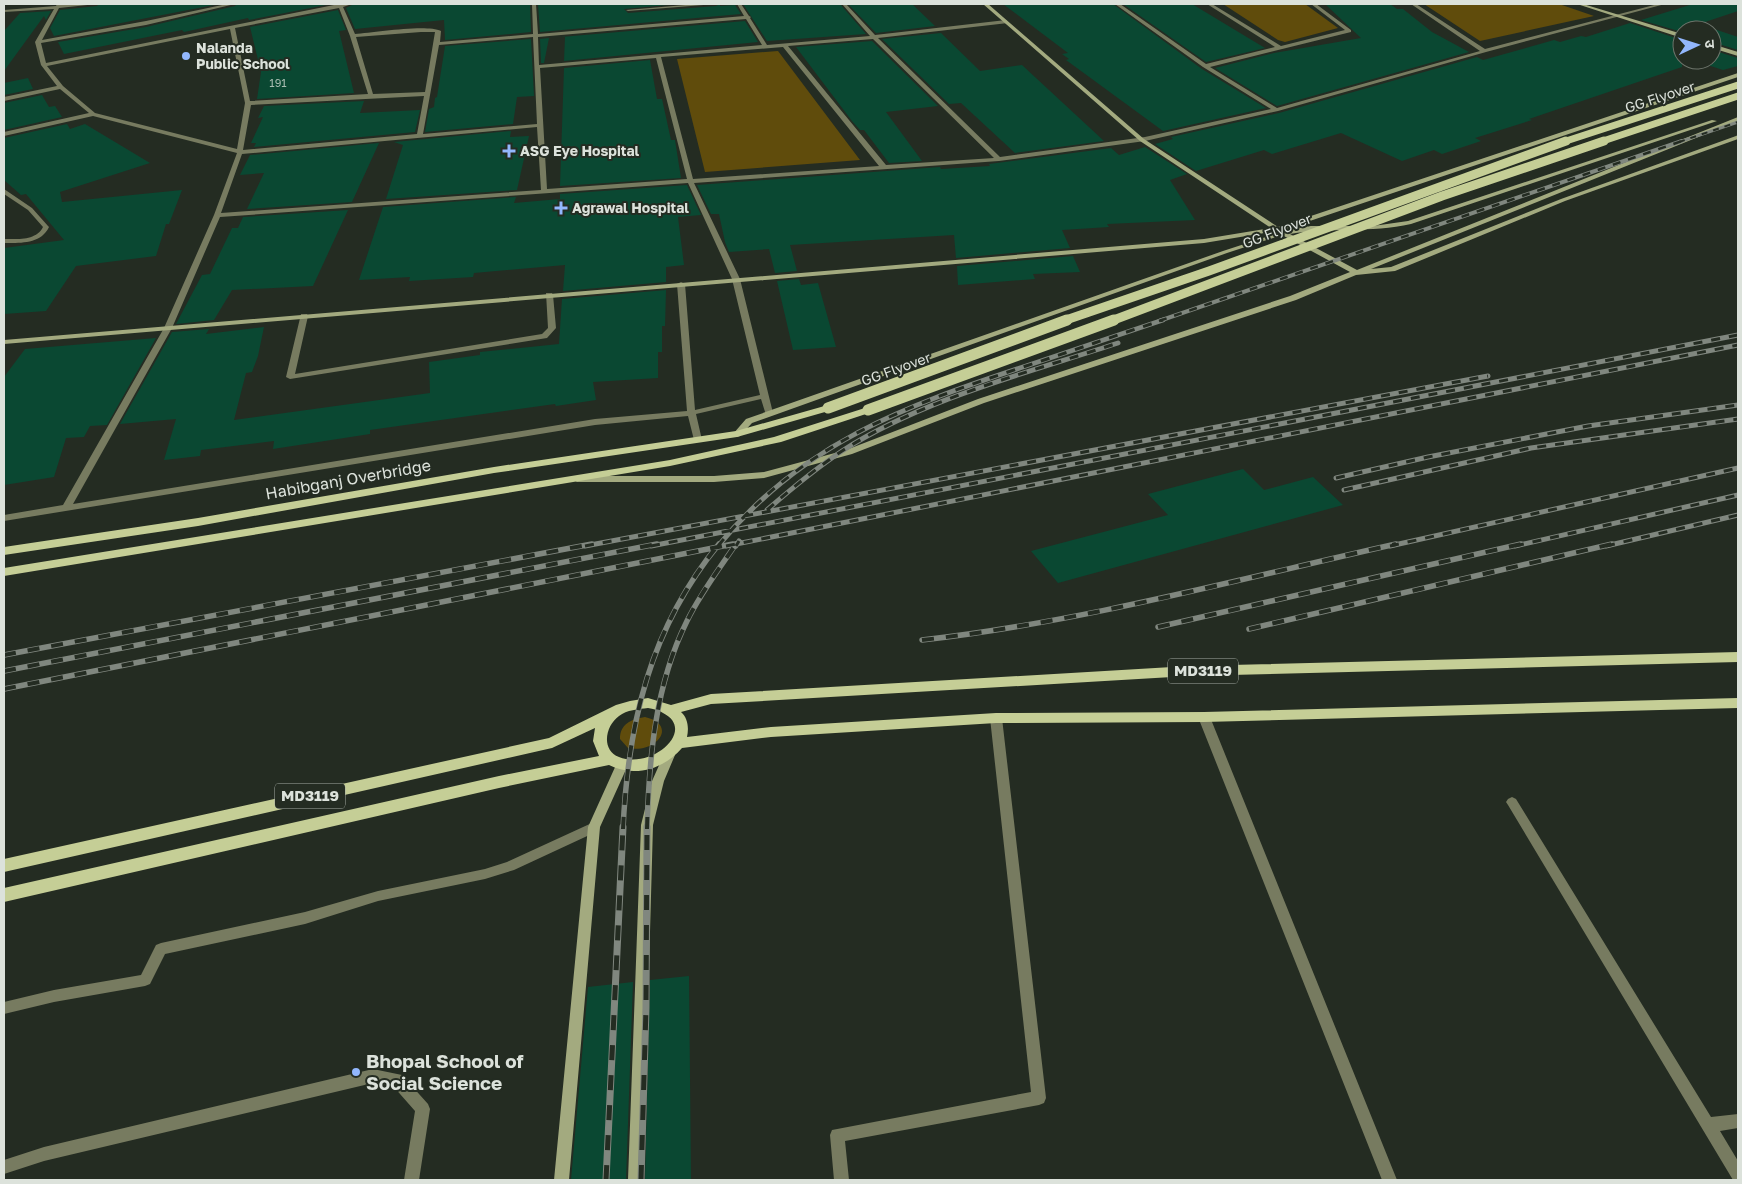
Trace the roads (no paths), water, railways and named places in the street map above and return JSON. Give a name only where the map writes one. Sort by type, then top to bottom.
[{"type":"main road","name":"GG Flyover","points":[[737,434],[828,408],[1101,307],[1209,271],[1543,150],[1738,85]]},
{"type":"main road","name":"GG Flyover","points":[[571,479],[670,463],[777,440],[868,410],[1214,283],[1442,196],[1738,96]]},
{"type":"main road","name":"Habibganj Overbridge","points":[[4,551],[198,522],[494,470],[737,434]]},
{"type":"main road","points":[[4,572],[571,479]]},
{"type":"main road","name":"MD3119","points":[[671,710],[711,699],[1189,671],[1738,657]]},
{"type":"main road","points":[[679,743],[771,732],[996,718],[1204,717],[1738,703]]},
{"type":"main road","points":[[635,704],[660,704],[678,716],[682,724],[682,734],[679,743],[669,755],[648,765],[635,767],[616,762],[602,751],[599,742],[600,732],[604,723],[612,714],[635,704]]},
{"type":"main road","name":"MD3119","points":[[4,866],[552,743],[612,714]]},
{"type":"main road","name":"MD3119","points":[[4,895],[499,782],[616,762]]},
{"type":"street","points":[[4,11],[58,5],[95,4]]},
{"type":"street","points":[[38,42],[146,23],[233,4]]},
{"type":"street","points":[[44,65],[350,4]]},
{"type":"street","points":[[534,4],[544,192]]},
{"type":"street","points":[[626,4],[633,27]]},
{"type":"street","points":[[628,10],[714,4]]},
{"type":"street","points":[[740,4],[765,46]]},
{"type":"street","points":[[844,4],[874,37],[999,159]]},
{"type":"street","points":[[985,4],[1142,140],[1280,231],[1357,273],[1392,269],[1563,200],[1738,137]]},
{"type":"street","points":[[1117,4],[1205,66],[1276,110]]},
{"type":"street","points":[[1209,4],[1280,48]]},
{"type":"street","points":[[1205,66],[1349,31],[1313,4]]},
{"type":"street","points":[[1413,4],[1484,51]]},
{"type":"street","points":[[1579,4],[1672,33]]},
{"type":"street","points":[[217,215],[999,159],[1142,140],[1276,110],[1484,51],[1663,4]]},
{"type":"street","points":[[58,5],[38,42],[44,65],[61,87],[93,114],[240,152],[541,125]]},
{"type":"street","points":[[340,5],[353,36],[370,96]]},
{"type":"street","points":[[437,44],[749,17]]},
{"type":"street","points":[[536,67],[874,37],[1006,22]]},
{"type":"street","points":[[67,507],[168,328],[217,215],[240,152],[248,103],[232,28]]},
{"type":"street","points":[[353,36],[421,30],[438,32],[419,137]]},
{"type":"street","points":[[784,44],[883,166]]},
{"type":"street","points":[[1722,49],[1738,54]]},
{"type":"street","points":[[658,55],[690,180],[736,279],[769,414]]},
{"type":"street","points":[[737,434],[749,421],[1280,231],[1738,75]]},
{"type":"street","points":[[4,99],[61,87]]},
{"type":"street","points":[[248,103],[427,94]]},
{"type":"street","points":[[4,342],[1204,241],[1312,228],[1373,228],[1409,223],[1738,113]]},
{"type":"street","points":[[4,134],[93,114]]},
{"type":"street","points":[[571,479],[714,479],[764,475],[849,452],[981,401],[1293,298],[1738,119]]},
{"type":"street","points":[[4,190],[30,209],[46,227],[45,232],[32,239],[4,242]]},
{"type":"street","points":[[681,284],[692,412],[698,440]]},
{"type":"street","points":[[304,316],[290,377],[544,336],[552,328],[549,295]]},
{"type":"street","points":[[4,518],[595,422],[692,412],[765,396]]},
{"type":"street","points":[[1204,717],[1390,1180]]},
{"type":"street","points":[[841,1180],[837,1135],[1039,1098],[996,718]]},
{"type":"street","points":[[635,1180],[647,825],[658,781],[669,755]]},
{"type":"street","points":[[561,1180],[594,827],[616,762]]},
{"type":"street","points":[[1512,802],[1738,1175]]},
{"type":"street","points":[[4,1008],[54,996],[145,980],[161,949],[305,918],[378,896],[485,874],[510,866],[594,827]]},
{"type":"street","points":[[4,1167],[44,1154],[373,1076],[397,1080],[423,1108],[412,1180]]},
{"type":"street","points":[[1708,1125],[1738,1121]]},
{"type":"railway","points":[[1679,142],[1738,122]]},
{"type":"railway","points":[[1159,321],[1682,141]]},
{"type":"railway","points":[[745,516],[785,480],[820,454],[858,432],[898,413],[981,381],[1163,320]]},
{"type":"railway","points":[[732,530],[1738,335]]},
{"type":"railway","points":[[767,510],[803,479],[842,451],[906,416],[976,389],[1118,343]]},
{"type":"railway","points":[[737,544],[1738,345]]},
{"type":"railway","points":[[745,516],[1488,376]]},
{"type":"railway","points":[[1336,478],[1428,457],[1588,426],[1738,405]]},
{"type":"railway","points":[[1344,490],[1531,448],[1738,419]]},
{"type":"railway","points":[[1390,546],[1738,468]]},
{"type":"railway","points":[[1515,546],[1738,495]]},
{"type":"railway","points":[[1606,546],[1738,515]]},
{"type":"railway","points":[[585,546],[745,516]]},
{"type":"railway","points":[[732,530],[745,516]]},
{"type":"railway","points":[[651,546],[732,530]]},
{"type":"railway","points":[[718,546],[732,530]]},
{"type":"railway","points":[[4,655],[592,544]]},
{"type":"railway","points":[[4,671],[657,544]]},
{"type":"railway","points":[[717,547],[719,544]]},
{"type":"railway","points":[[717,547],[733,544]]},
{"type":"railway","points":[[647,829],[652,749],[656,722],[661,696],[676,645],[692,611],[736,544]]},
{"type":"railway","points":[[726,546],[736,544]]},
{"type":"railway","points":[[922,640],[982,632],[1101,611],[1396,544]]},
{"type":"railway","points":[[1158,627],[1521,544]]},
{"type":"railway","points":[[1249,629],[1612,544]]},
{"type":"railway","points":[[4,689],[717,547]]},
{"type":"railway","points":[[623,829],[630,752],[637,714],[647,678],[660,643],[676,609],[695,576],[717,547]]},
{"type":"railway","points":[[606,1180],[623,827]]},
{"type":"railway","points":[[641,1180],[646,1008],[647,827]]},
{"type":"place","name":"Nalanda Public School","points":[[186,56]]},
{"type":"place","name":"ASG Eye Hospital","points":[[509,151]]},
{"type":"place","name":"Agrawal Hospital","points":[[561,208]]},
{"type":"place","name":"Bhopal School of Social Science","points":[[356,1072]]}]
